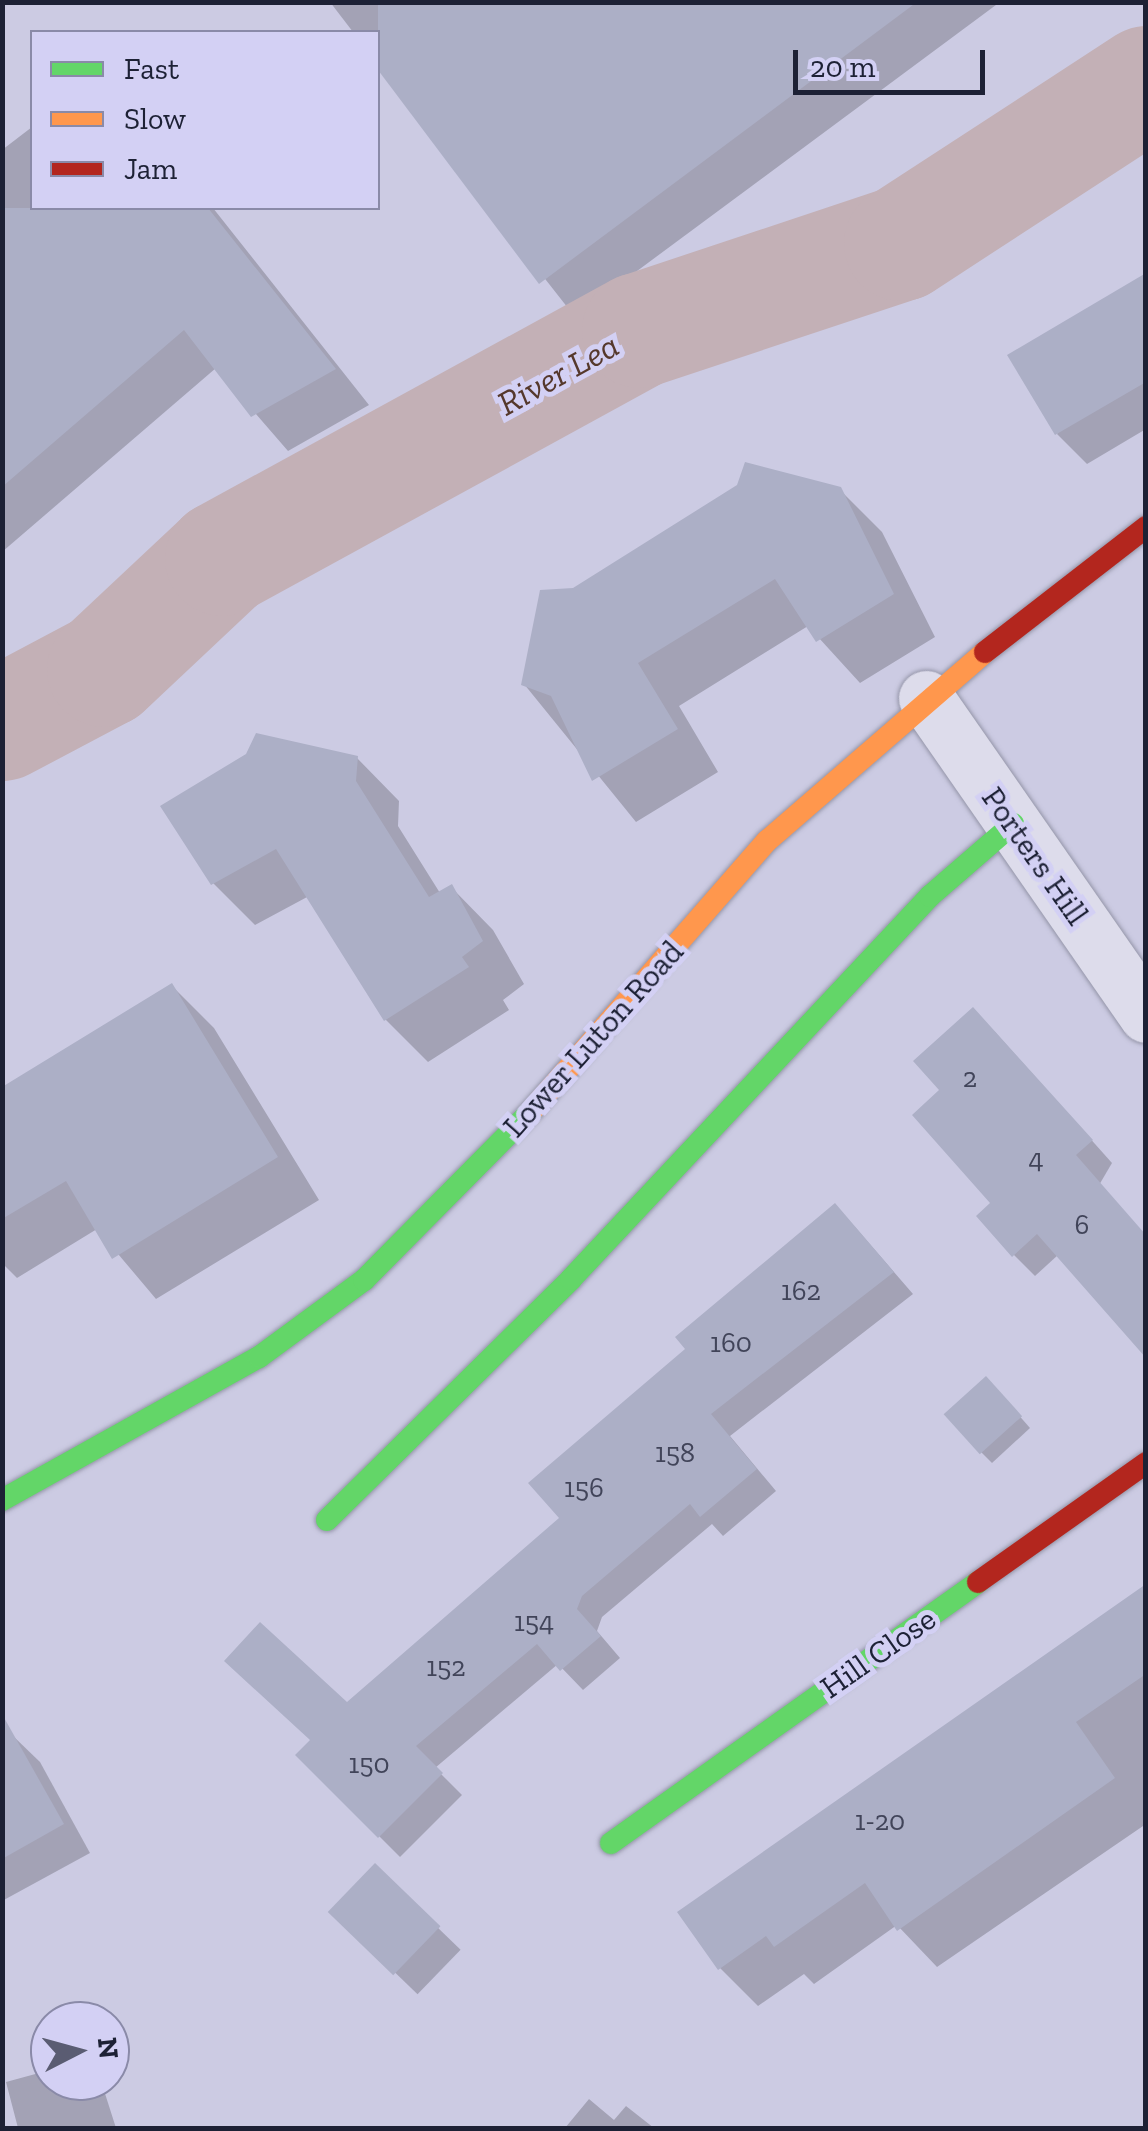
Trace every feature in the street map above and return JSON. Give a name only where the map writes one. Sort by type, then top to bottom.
[{"type":"street","name":"Lower Luton Road","points":[[2,1500],[259,1357],[364,1280],[573,1068],[767,841],[926,698],[1146,527]]},
{"type":"street","name":"Porters Hill","points":[[926,698],[1146,1015]]},
{"type":"street","points":[[327,1520],[571,1279],[930,896],[1013,824]]},
{"type":"street","name":"Hill Close","points":[[610,1843],[1146,1463]]},
{"type":"building","points":[[378,2],[917,2],[539,284],[380,73]]},
{"type":"building","points":[[2,208],[210,210],[336,369],[251,417],[184,330],[2,487]]},
{"type":"building","points":[[1146,273],[1146,382],[1055,435],[1007,355]]},
{"type":"building","points":[[745,462],[841,487],[894,594],[816,642],[775,579],[638,663],[678,729],[592,781],[551,696],[521,685],[540,590],[573,588],[737,485]]},
{"type":"building","points":[[256,733],[358,756],[356,781],[429,897],[452,884],[483,941],[462,957],[469,967],[384,1021],[276,849],[211,885],[160,806],[246,754]]},
{"type":"building","points":[[172,983],[278,1157],[112,1259],[66,1181],[2,1219],[2,1087]]},
{"type":"building","points":[[973,1007],[1093,1140],[1076,1155],[1146,1235],[1146,1358],[1037,1234],[1012,1257],[976,1216],[990,1203],[912,1115],[939,1090],[913,1061]]},
{"type":"building","points":[[835,1203],[894,1272],[711,1414],[757,1469],[700,1517],[690,1504],[582,1596],[577,1609],[601,1636],[560,1671],[537,1644],[416,1746],[443,1773],[378,1838],[295,1755],[310,1740],[224,1661],[260,1622],[347,1702],[559,1518],[528,1483],[685,1349],[675,1337]]},
{"type":"building","points":[[986,1376],[1022,1416],[980,1454],[944,1414]]},
{"type":"building","points":[[1146,1584],[1146,1674],[1076,1722],[1115,1778],[897,1931],[865,1883],[774,1947],[766,1936],[718,1970],[677,1912]]},
{"type":"building","points":[[2,1714],[64,1824],[2,1859]]},
{"type":"building","points":[[375,1863],[440,1926],[393,1975],[328,1912]]},
{"type":"waterway","name":"River Lea","points":[[2,723],[104,669],[222,558],[639,330],[901,243],[1146,83]]},
{"type":"traffic: fast","points":[[327,1520],[571,1279],[930,896],[1013,824]]},
{"type":"traffic: fast","points":[[2,1500],[259,1357],[364,1280],[533,1109]]},
{"type":"traffic: fast","points":[[611,1843],[978,1582]]},
{"type":"traffic: slow","points":[[533,1109],[767,841],[985,652]]},
{"type":"traffic: jam","points":[[985,652],[1146,527]]},
{"type":"traffic: jam","points":[[978,1582],[1146,1463]]}]
